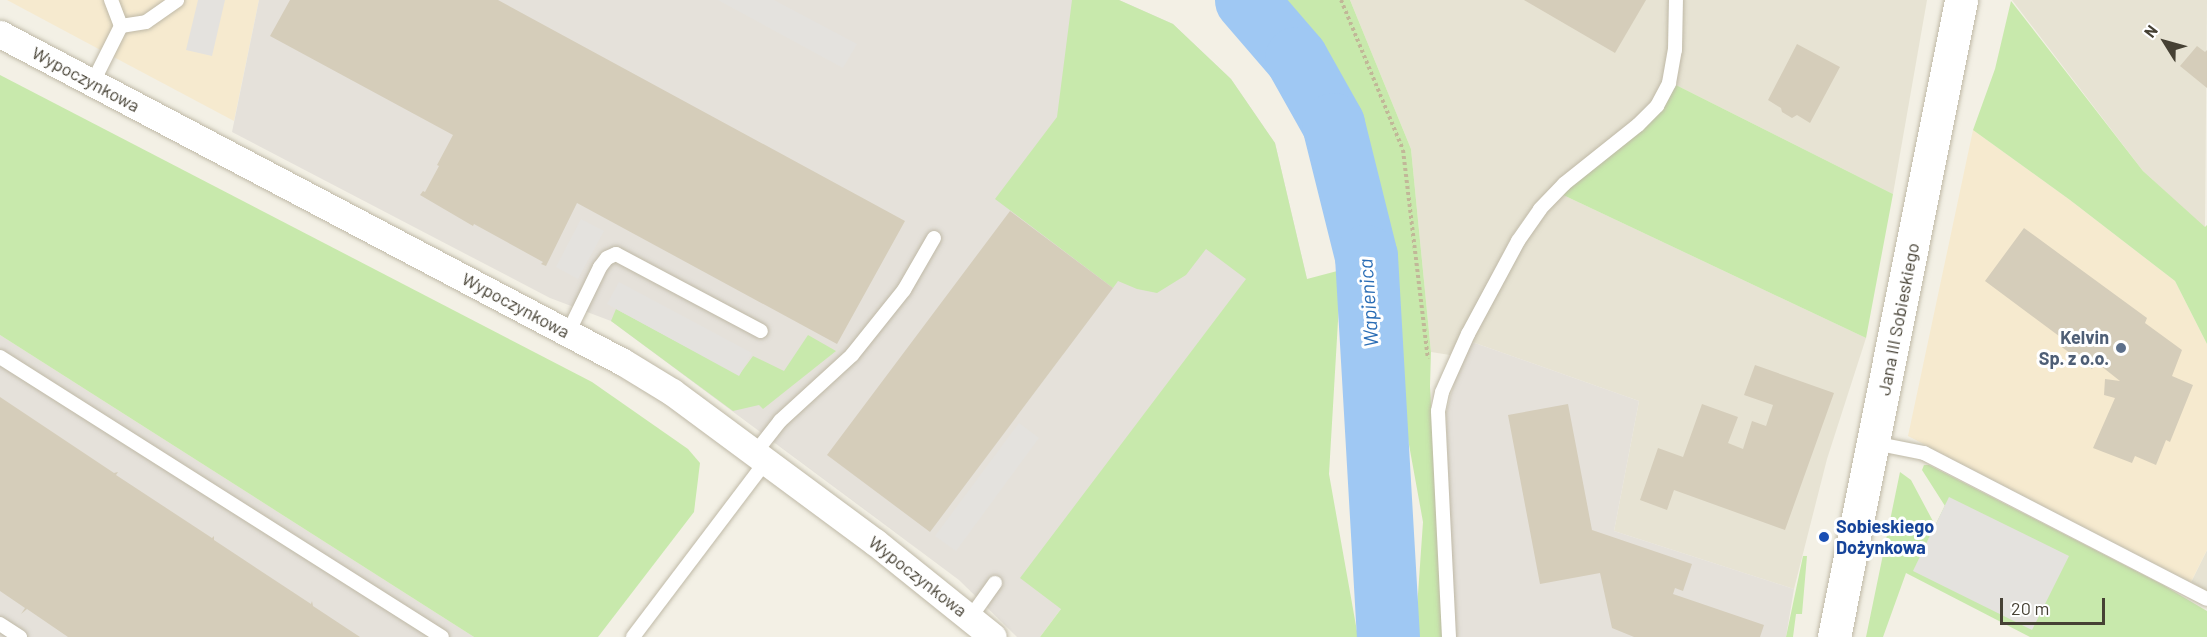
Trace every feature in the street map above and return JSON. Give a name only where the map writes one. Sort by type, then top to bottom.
[{"type":"street","name":"Jana III Sobieskiego","points":[[1834,637],[1960,0]]},
{"type":"street","name":"Wypoczynkowa","points":[[0,34],[568,333],[672,392],[875,542],[993,637]]},
{"type":"lane","points":[[93,82],[121,26],[111,0]]},
{"type":"lane","points":[[121,26],[146,21],[177,0]]},
{"type":"lane","points":[[1449,637],[1438,411],[1442,392],[1468,334],[1518,241],[1540,209],[1564,184],[1638,125],[1657,106],[1669,83],[1675,50],[1676,0]]},
{"type":"lane","points":[[633,637],[760,457],[780,421],[852,355],[904,290],[934,238]]},
{"type":"lane","points":[[568,333],[600,267],[607,258],[616,254],[761,331]]},
{"type":"lane","points":[[0,357],[442,637]]},
{"type":"lane","points":[[1874,443],[1924,453],[2207,599]]},
{"type":"lane","points":[[970,618],[994,583]]},
{"type":"lane","points":[[0,624],[20,637]]},
{"type":"path","points":[[1341,0],[1403,150],[1431,377],[1442,392]]},
{"type":"shaded area","points":[[7,0],[259,0],[234,121],[108,54]]},
{"type":"shaded area","points":[[198,0],[225,0],[212,56],[186,50]]},
{"type":"shaded area","points":[[259,0],[1119,0],[1173,24],[1231,79],[1275,143],[1307,279],[1040,637],[1017,637],[959,580],[611,321],[550,298],[232,132]]},
{"type":"shaded area","points":[[718,0],[774,0],[857,44],[843,68]]},
{"type":"shaded area","points":[[1350,0],[1670,0],[1669,51],[1662,81],[1652,102],[1535,204],[1513,234],[1450,355],[1431,352],[1411,149]]},
{"type":"shaded area","points":[[1681,0],[1927,0],[1893,194],[1674,84]]},
{"type":"shaded area","points":[[2012,0],[2207,0],[2205,228],[2143,171]]},
{"type":"shaded area","points":[[1973,130],[2070,200],[2175,281],[2207,344],[2207,550],[2191,582],[1908,436]]},
{"type":"shaded area","points":[[1561,194],[1866,338],[1827,459],[1794,589],[1614,531],[1639,401],[1472,342],[1525,242]]},
{"type":"shaded area","points":[[581,219],[604,231],[578,279],[556,267]]},
{"type":"shaded area","points":[[619,282],[752,353],[739,376],[607,304]]},
{"type":"shaded area","points":[[0,335],[474,637],[0,637]]},
{"type":"shaded area","points":[[1472,342],[1639,401],[1614,531],[1794,589],[1786,637],[1455,637],[1446,413],[1456,376]]},
{"type":"shaded area","points":[[1019,423],[1039,438],[956,551],[935,536]]},
{"type":"shaded area","points":[[1949,497],[2069,556],[2032,630],[1913,571]]},
{"type":"shaded area","points":[[2207,550],[2207,591],[2191,582]]},
{"type":"green space","points":[[1072,0],[1119,0],[1173,24],[1231,79],[1275,143],[1307,279],[1341,270],[1329,474],[1358,637],[1040,637],[1061,609],[1020,578],[1246,279],[1206,249],[1186,275],[1157,293],[1137,289],[1118,281],[1113,288],[995,199],[1057,117]]},
{"type":"green space","points":[[1280,0],[1350,0],[1411,149],[1431,352],[1430,386],[1443,637],[1415,637],[1423,522],[1398,384],[1383,252],[1326,56],[1291,8]]},
{"type":"green space","points":[[2011,1],[2143,171],[2205,227],[2207,225],[2207,344],[2175,281],[2070,200],[1973,130],[1995,69]]},
{"type":"green space","points":[[0,75],[592,382],[688,449],[700,463],[694,512],[598,637],[474,637],[0,335]]},
{"type":"green space","points":[[1674,84],[1893,194],[1866,338],[1561,194]]},
{"type":"green space","points":[[616,309],[739,375],[753,356],[784,371],[808,335],[836,351],[763,409],[759,405],[733,411],[611,321]]},
{"type":"green space","points":[[1924,465],[1929,465],[2163,585],[2207,611],[2207,637],[2030,637],[1906,573],[1883,637],[1866,637],[1900,472],[1911,480],[1935,525],[1913,571],[1945,506],[1922,470]]},
{"type":"green space","points":[[1803,556],[1807,556],[1802,614],[1796,614],[1793,637],[1786,637]]},
{"type":"building","points":[[290,0],[498,0],[905,221],[837,344],[577,203],[546,266],[541,264],[543,262],[474,224],[473,226],[420,195],[423,191],[425,192],[453,135],[270,36]]},
{"type":"building","points":[[1524,0],[1646,0],[1615,53]]},
{"type":"building","points":[[1797,44],[1840,67],[1810,123],[1797,115],[1792,118],[1768,100]]},
{"type":"building","points":[[2197,46],[2205,52],[2207,50],[2207,88],[2180,66]]},
{"type":"building","points":[[1010,211],[1113,288],[930,532],[827,455]]},
{"type":"building","name":"Kelvin Sp. z o.o.","points":[[2024,228],[2147,318],[2145,323],[2182,350],[2172,376],[2193,385],[2170,442],[2166,440],[2156,465],[2135,456],[2132,463],[2093,448],[2115,398],[2104,395],[2105,379],[2120,381],[2096,362],[2092,369],[2059,345],[2063,339],[1985,281]]},
{"type":"building","points":[[1755,365],[1834,393],[1785,530],[1674,490],[1667,510],[1640,500],[1658,448],[1683,457],[1702,404],[1738,417],[1728,443],[1743,449],[1752,421],[1766,426],[1773,405],[1744,395]]},
{"type":"building","points":[[0,397],[114,473],[118,472],[116,475],[212,538],[214,536],[214,540],[311,604],[312,601],[313,606],[360,637],[68,637],[27,609],[21,614],[25,608],[0,591]]},
{"type":"building","points":[[1568,404],[1592,530],[1692,564],[1683,591],[1675,588],[1673,594],[1764,625],[1760,637],[1634,637],[1612,628],[1600,573],[1540,584],[1508,415]]},
{"type":"waterway","name":"Wapienica","points":[[1246,0],[1296,58],[1333,124],[1366,256],[1388,637]]},
{"type":"place","name":"Kelvin Sp. z o.o.","points":[[2121,348]]},
{"type":"place","name":"Sobieskiego Dożynkowa","points":[[1824,537]]}]
